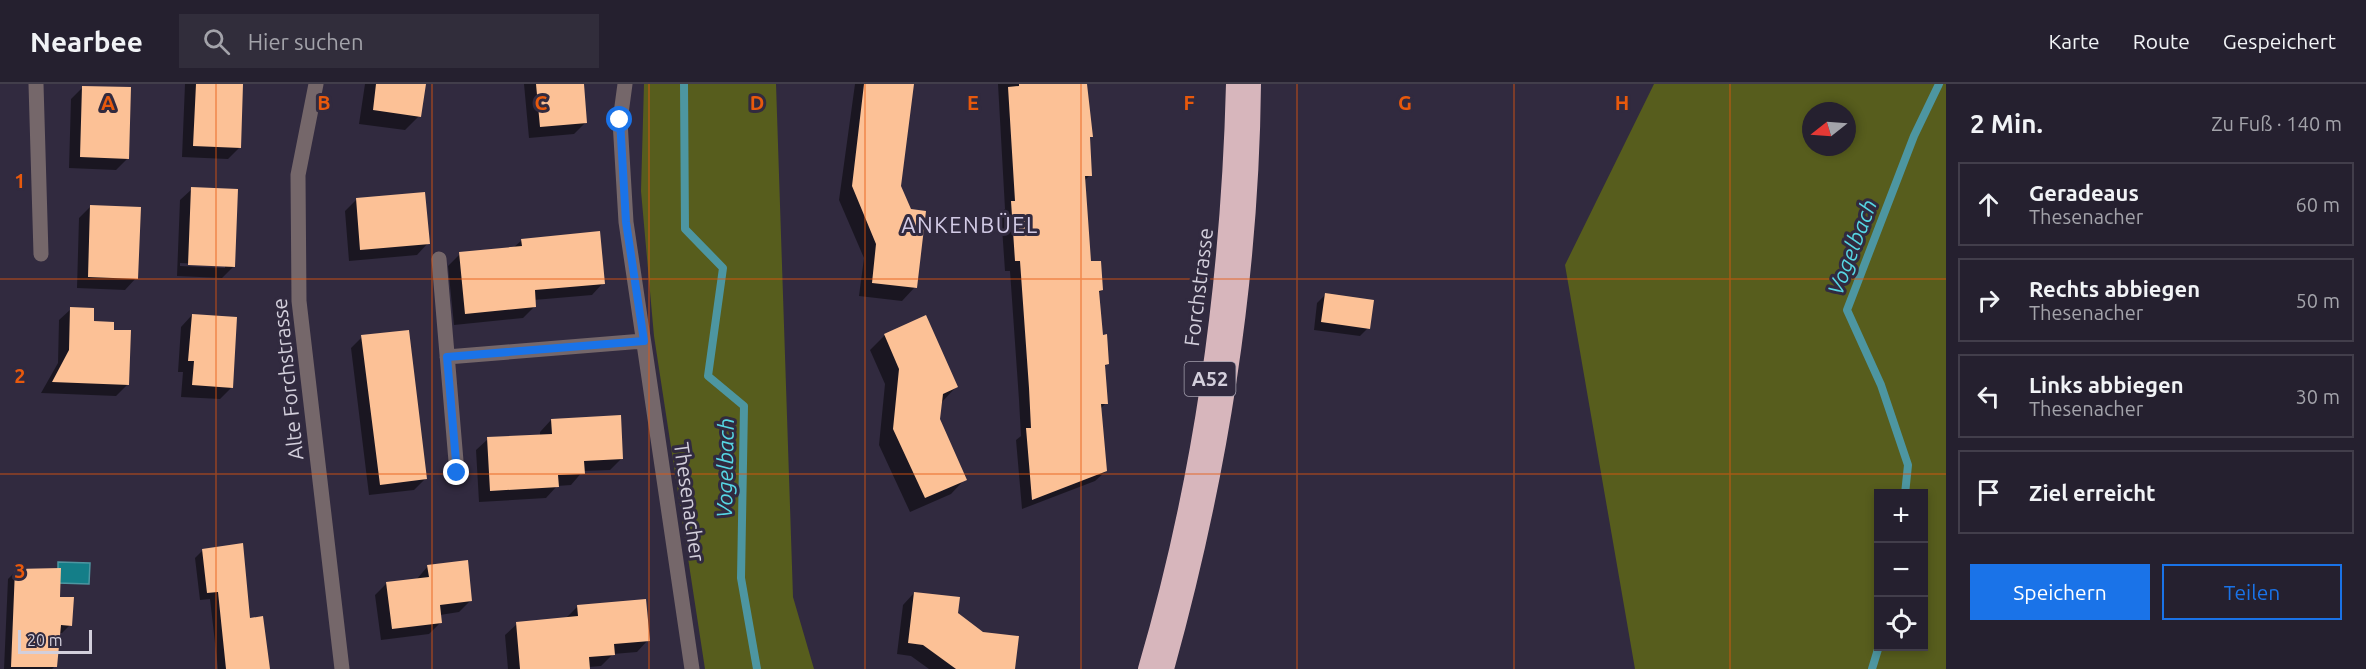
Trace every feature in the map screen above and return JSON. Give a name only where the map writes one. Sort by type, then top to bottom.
[{"type":"highway","name":"Forchstrasse","points":[[1147,669],[1177,555],[1205,411],[1220,313],[1229,226],[1234,84]]},
{"type":"highway","name":"Forchstrasse","points":[[1165,669],[1207,501],[1224,409],[1236,324],[1246,225],[1252,84]]},
{"type":"street","points":[[36,84],[41,254]]},
{"type":"street","name":"Alte Forchstrasse","points":[[316,84],[298,175],[299,301],[342,669]]},
{"type":"street","name":"Thesenacher","points":[[625,84],[620,120],[626,222],[693,669]]},
{"type":"street","points":[[439,259],[457,473]]},
{"type":"street","points":[[447,357],[644,341]]},
{"type":"shaded area","points":[[644,84],[776,84],[793,597],[814,669],[705,669],[654,336],[641,191]]},
{"type":"shaded area","points":[[1654,84],[1946,84],[1946,669],[1635,669],[1565,265]]},
{"type":"shaded area","points":[[58,562],[90,563],[89,584],[58,583]]},
{"type":"building","points":[[196,84],[243,84],[241,148],[193,146]]},
{"type":"building","points":[[376,84],[426,84],[421,117],[373,110]]},
{"type":"building","points":[[536,84],[584,84],[587,123],[540,127]]},
{"type":"building","points":[[864,84],[914,84],[901,186],[911,209],[926,211],[917,288],[872,283],[876,244],[852,186]]},
{"type":"building","points":[[1019,84],[1087,84],[1093,137],[1090,137],[1092,176],[1085,176],[1091,261],[1101,261],[1103,290],[1099,291],[1103,335],[1107,334],[1109,364],[1105,365],[1108,404],[1101,404],[1107,471],[1032,500],[1026,428],[1031,428],[1029,388],[1020,261],[1015,261],[1011,201],[1015,201],[1008,87],[1019,86]]},
{"type":"building","points":[[82,86],[131,87],[129,159],[80,157]]},
{"type":"building","points":[[191,187],[238,189],[235,267],[188,265]]},
{"type":"building","points":[[425,192],[430,244],[360,250],[356,198]]},
{"type":"building","points":[[90,205],[141,207],[138,279],[88,277]]},
{"type":"building","points":[[600,231],[605,284],[535,290],[536,307],[465,314],[459,252],[522,246],[521,239]]},
{"type":"building","points":[[1325,293],[1374,300],[1370,329],[1321,322]]},
{"type":"building","points":[[70,307],[94,308],[94,321],[114,322],[114,330],[131,330],[129,385],[52,382],[69,350]]},
{"type":"building","points":[[192,314],[237,317],[233,388],[192,385],[194,361],[188,361]]},
{"type":"building","points":[[926,315],[958,387],[943,394],[940,419],[967,480],[925,498],[893,429],[899,369],[884,334]]},
{"type":"building","points":[[409,330],[427,479],[380,485],[361,335]]},
{"type":"building","points":[[621,415],[623,459],[584,461],[585,474],[558,475],[559,487],[490,491],[487,437],[552,434],[551,419]]},
{"type":"building","points":[[243,543],[250,618],[263,616],[270,669],[226,669],[218,592],[207,593],[202,549]]},
{"type":"building","points":[[468,560],[472,601],[440,605],[442,623],[392,629],[386,582],[429,577],[427,565]]},
{"type":"building","points":[[61,568],[60,597],[74,597],[72,626],[61,625],[57,667],[11,667],[15,569]]},
{"type":"building","points":[[914,592],[960,597],[958,613],[983,632],[1019,636],[1015,669],[956,669],[923,645],[908,643]]},
{"type":"building","points":[[646,599],[650,641],[614,644],[615,655],[589,657],[590,669],[520,669],[516,622],[578,616],[577,605]]},
{"type":"waterway","name":"Vogelbach","points":[[684,84],[685,229],[723,268],[708,376],[744,406],[741,578],[757,669]]},
{"type":"waterway","name":"Vogelbach","points":[[1906,489],[1908,465],[1881,385],[1847,310],[1914,136],[1939,84]]},
{"type":"waterway","name":"Vogelbach","points":[[1872,669],[1877,651]]},
{"type":"district","name":"ANKENBÜEL","points":[[970,225]]},
{"type":"route","points":[[457,473],[447,357],[644,341],[626,222],[620,120]]}]
